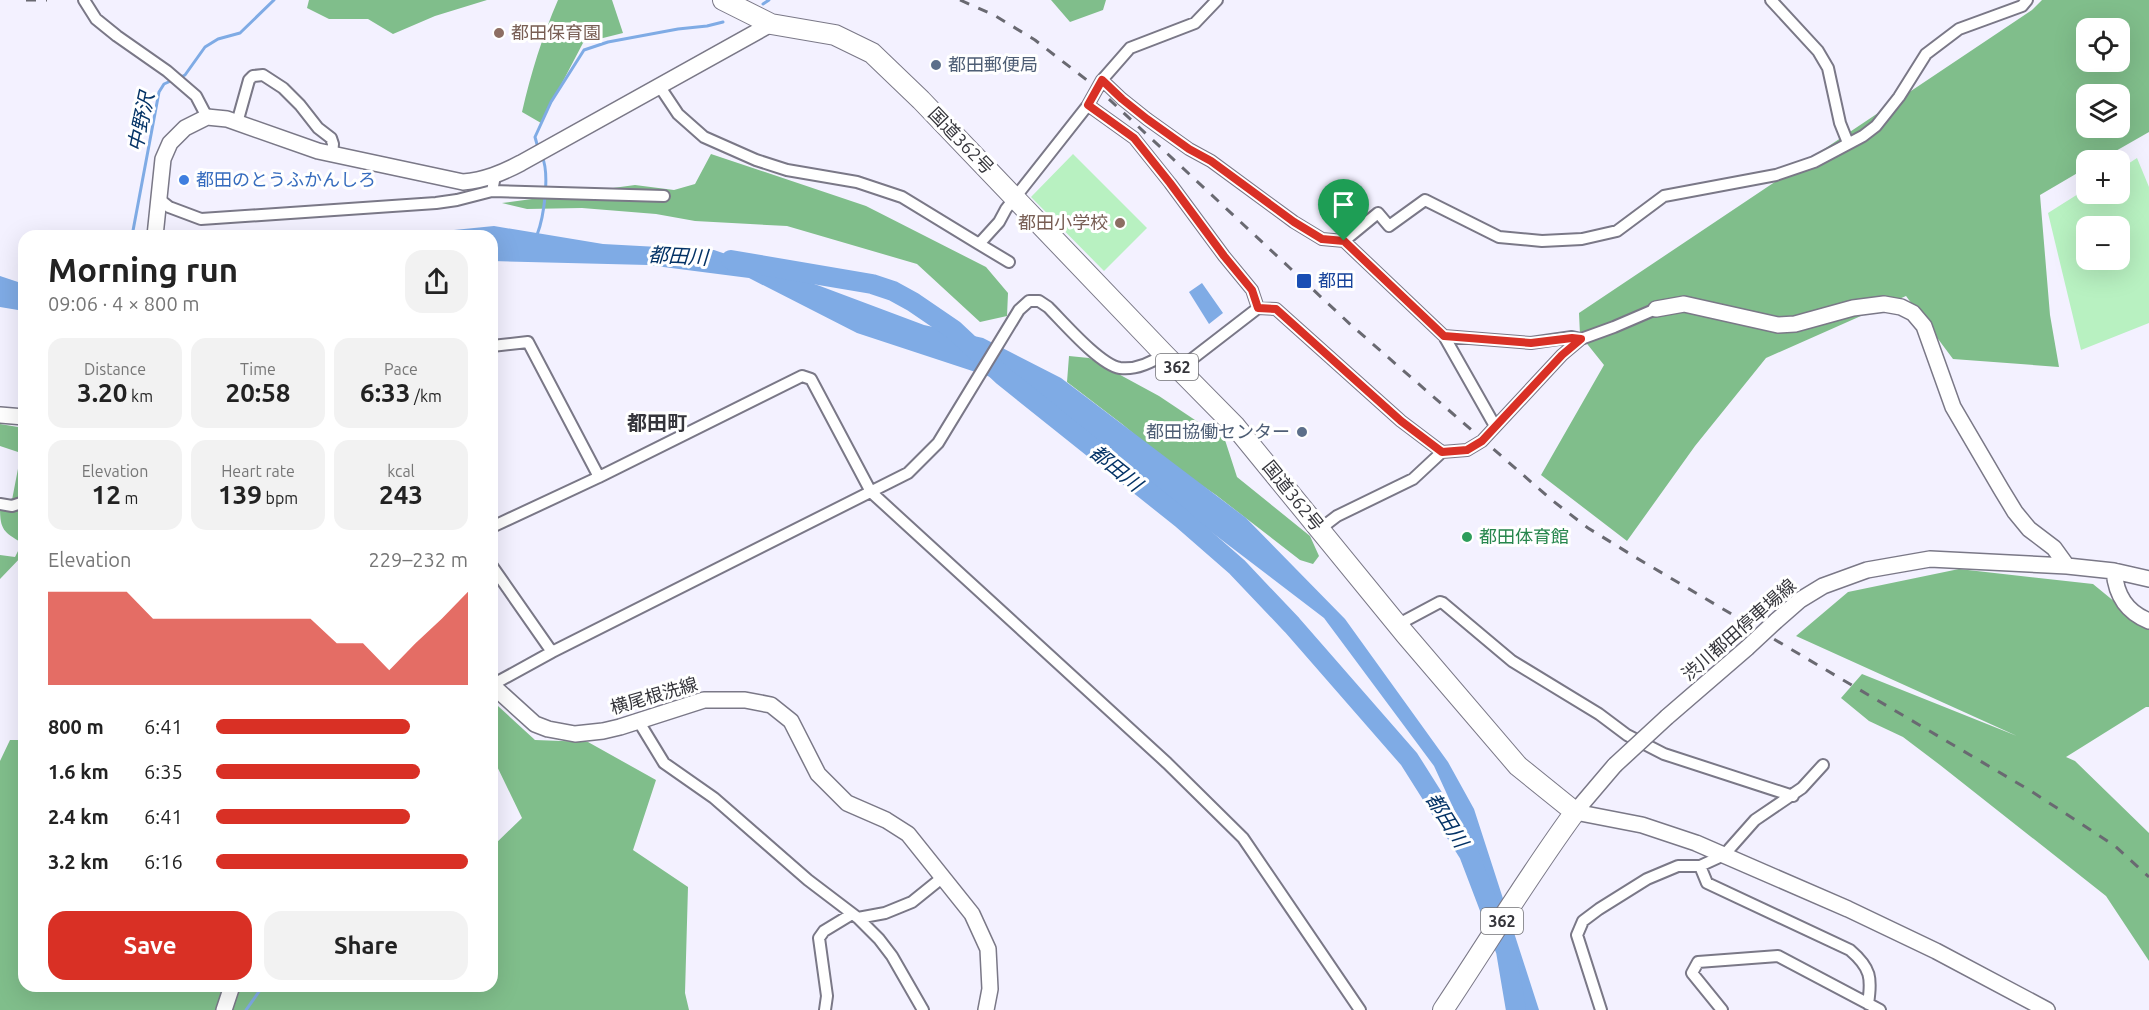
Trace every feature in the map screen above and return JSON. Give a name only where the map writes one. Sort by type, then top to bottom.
[{"type":"highway","name":"国道362号","points":[[723,0],[771,24],[835,35],[872,53],[937,116],[1235,426],[1397,625],[1518,766],[1575,812]]},
{"type":"highway","name":"362","points":[[1443,1010],[1544,854],[1575,812]]},
{"type":"street","points":[[84,0],[96,19],[167,71],[196,96],[207,117]]},
{"type":"street","points":[[979,244],[999,222],[1088,105],[1102,80],[1130,48],[1195,23],[1216,0]]},
{"type":"street","points":[[1771,0],[1818,51],[1828,68],[1840,123],[1848,143]]},
{"type":"street","points":[[1344,241],[1378,213],[1389,226],[1425,200],[1499,237],[1542,241],[1582,239],[1617,231],[1664,196],[1776,175],[1814,162],[1863,136],[1876,126],[1899,97],[1926,54],[1959,29],[2022,6],[2027,0]]},
{"type":"street","points":[[159,199],[168,207],[201,219],[457,200],[493,184],[771,24]]},
{"type":"street","points":[[237,123],[246,85],[253,76],[263,75],[284,88],[318,128],[331,138],[332,154]]},
{"type":"street","points":[[1102,80],[1147,119],[1189,149],[1211,161],[1294,222],[1322,239],[1344,241],[1444,336],[1495,426]]},
{"type":"street","points":[[660,87],[678,114],[704,137],[756,160],[787,170],[857,182],[902,197],[1009,262]]},
{"type":"street","points":[[1088,105],[1134,138],[1252,290],[1258,308]]},
{"type":"street","points":[[156,230],[163,159],[170,143],[185,128],[207,117],[226,119],[332,154],[463,182],[664,196]]},
{"type":"street","points":[[498,682],[552,652],[908,473],[938,443],[1019,310],[1029,301],[1039,301],[1048,307],[1096,355],[1118,368],[1135,368],[1153,362],[1164,354]]},
{"type":"street","points":[[1320,529],[1336,516],[1413,479],[1442,452],[1467,450],[1482,441],[1562,355],[1581,339],[1656,309],[1684,304],[1778,324],[1795,324],[1853,308],[1884,304],[1901,307],[1913,313],[1924,327],[1953,407],[2006,497],[2029,528],[2054,548],[2067,566]]},
{"type":"street","points":[[1179,369],[1258,308],[1276,309],[1401,421],[1442,452]]},
{"type":"street","points":[[1444,336],[1531,343],[1581,339]]},
{"type":"street","points":[[498,345],[528,342],[599,477]]},
{"type":"street","points":[[498,524],[599,477],[802,376],[811,379],[871,492],[1167,763],[1242,838],[1360,1010]]},
{"type":"street","points":[[0,415],[18,416]]},
{"type":"street","points":[[0,504],[12,507],[18,504]]},
{"type":"street","name":"渋川都田停車場線","points":[[1575,812],[1615,765],[1667,717],[1800,600],[1823,586],[1867,570],[1930,559],[2067,566],[2114,571],[2149,579]]},
{"type":"street","points":[[2114,571],[2120,599],[2131,611],[2149,621]]},
{"type":"street","points":[[498,575],[552,652]]},
{"type":"street","points":[[1397,625],[1440,602],[1443,603],[1512,660],[1599,714],[1627,735],[1664,754],[1793,796]]},
{"type":"street","name":"横尾根洗線","points":[[498,691],[535,724],[575,734],[603,731],[639,722],[704,700],[745,700],[771,705],[791,721],[818,774],[847,803],[886,820],[908,834],[972,914],[988,949],[990,989],[986,1010]]},
{"type":"street","points":[[639,722],[664,763],[732,812],[879,939],[892,956],[923,1010]]},
{"type":"street","points":[[1601,1010],[1576,935],[1583,921],[1647,879],[1678,866],[1700,866],[1724,855],[1755,820],[1793,796],[1822,765]]},
{"type":"street","points":[[1575,812],[1642,825],[1696,843],[1838,904],[1936,951],[2047,1010]]},
{"type":"street","points":[[1700,866],[1707,883],[1850,950],[1864,962],[1870,976],[1868,1004]]},
{"type":"street","points":[[825,1010],[827,996],[819,938],[825,931],[855,916],[885,913],[912,902],[943,877]]},
{"type":"street","points":[[1722,1010],[1692,973],[1698,962],[1778,956],[1880,1010]]},
{"type":"street","points":[[224,1010],[229,992]]},
{"type":"green space","points":[[309,0],[487,0],[435,16],[393,34],[368,19],[329,19],[307,8]]},
{"type":"green space","points":[[558,0],[612,0],[623,33],[583,43],[541,123],[522,112],[537,55]]},
{"type":"green space","points":[[1051,0],[1106,0],[1103,10],[1070,22]]},
{"type":"green space","points":[[2042,0],[2149,0],[2149,132],[2118,150],[2076,150],[2076,174],[2040,195],[2050,315],[2059,367],[1953,359],[1906,296],[1766,358],[1695,446],[1627,541],[1541,475],[1604,365],[1580,335],[1579,313],[2032,10]]},
{"type":"green space","points":[[711,154],[866,206],[986,267],[1008,293],[1007,316],[980,322],[917,264],[787,226],[695,221],[656,214],[582,208],[527,209],[502,203],[635,185],[674,190],[695,184]]},
{"type":"green space","points":[[1073,154],[1147,228],[1104,271],[1031,197]]},
{"type":"green space","points":[[2137,158],[2149,187],[2149,323],[2081,350],[2048,213],[2076,195],[2076,204],[2130,204],[2130,163]]},
{"type":"green space","points":[[1069,356],[1089,358],[1159,396],[1225,440],[1237,477],[1310,536],[1319,556],[1313,564],[1300,560],[1216,495],[1170,464],[1067,382]]},
{"type":"green space","points":[[0,424],[18,427],[18,452],[0,446]]},
{"type":"green space","points":[[18,469],[18,540],[4,530],[1,521],[0,508],[12,500]]},
{"type":"green space","points":[[18,551],[18,560],[0,579],[0,555],[15,557]]},
{"type":"green space","points":[[1959,569],[2093,584],[2149,630],[2149,707],[2066,757],[2075,761],[2149,833],[2149,961],[2106,896],[1903,737],[1869,721],[1841,698],[1862,674],[2017,736],[1796,636],[1848,592]]},
{"type":"green space","points":[[498,706],[535,740],[588,742],[656,780],[633,850],[688,887],[685,993],[689,1010],[0,1010],[0,761],[10,740],[18,740],[18,992],[498,992],[498,841],[522,818],[498,768]]},
{"type":"water","points":[[494,226],[603,244],[714,250],[924,325],[983,338],[1061,378],[1246,518],[1345,619],[1448,762],[1474,809],[1539,1010],[1525,1010],[1492,892],[1434,766],[1324,618],[1151,486],[1036,392],[857,333],[749,278],[648,265],[498,261],[498,230],[454,230]]},
{"type":"water","points":[[0,276],[18,282],[18,310],[0,307]]},
{"type":"water","points":[[1202,283],[1223,313],[1209,324],[1189,292]]},
{"type":"waterway","name":"中野沢","points":[[179,78],[185,75],[205,47],[218,39],[240,33],[274,0]]},
{"type":"waterway","points":[[763,4],[769,0]]},
{"type":"waterway","points":[[538,148],[535,137],[551,102],[584,50],[608,42],[723,22]]},
{"type":"waterway","name":"中野沢","points":[[133,230],[159,92],[164,84],[173,80]]},
{"type":"waterway","points":[[537,235],[545,195],[546,173],[542,156]]},
{"type":"waterway","name":"都田川","points":[[731,260],[872,284],[893,291],[913,302],[954,330],[1003,376],[1182,519],[1237,567],[1292,625],[1409,759],[1469,854],[1506,951],[1516,1010]]},
{"type":"waterway","points":[[246,1010],[259,992]]},
{"type":"railway","points":[[26,0],[47,0]]},
{"type":"railway","points":[[960,0],[994,15],[1035,40],[1097,88],[1351,325],[1553,501],[1588,528],[2031,791],[2115,846],[2149,877]]},
{"type":"place","name":"都田保育園","points":[[499,33]]},
{"type":"place","name":"都田郵便局","points":[[936,65]]},
{"type":"place","name":"都田のとうふかんしろ","points":[[184,180]]},
{"type":"place","name":"都田小学校","points":[[1120,223]]},
{"type":"place","name":"都田","points":[[1304,281]]},
{"type":"place","name":"都田協働センター","points":[[1302,432]]},
{"type":"place","name":"都田体育館","points":[[1467,537]]},
{"type":"district","name":"都田町","points":[[657,423]]},
{"type":"route","points":[[1102,80],[1147,119],[1189,149],[1211,161],[1294,222],[1322,239],[1344,241],[1444,336],[1531,343],[1581,339],[1562,355],[1482,441],[1467,450],[1442,452],[1401,421],[1276,309],[1258,308],[1252,290],[1134,138],[1088,105],[1102,80]]}]
